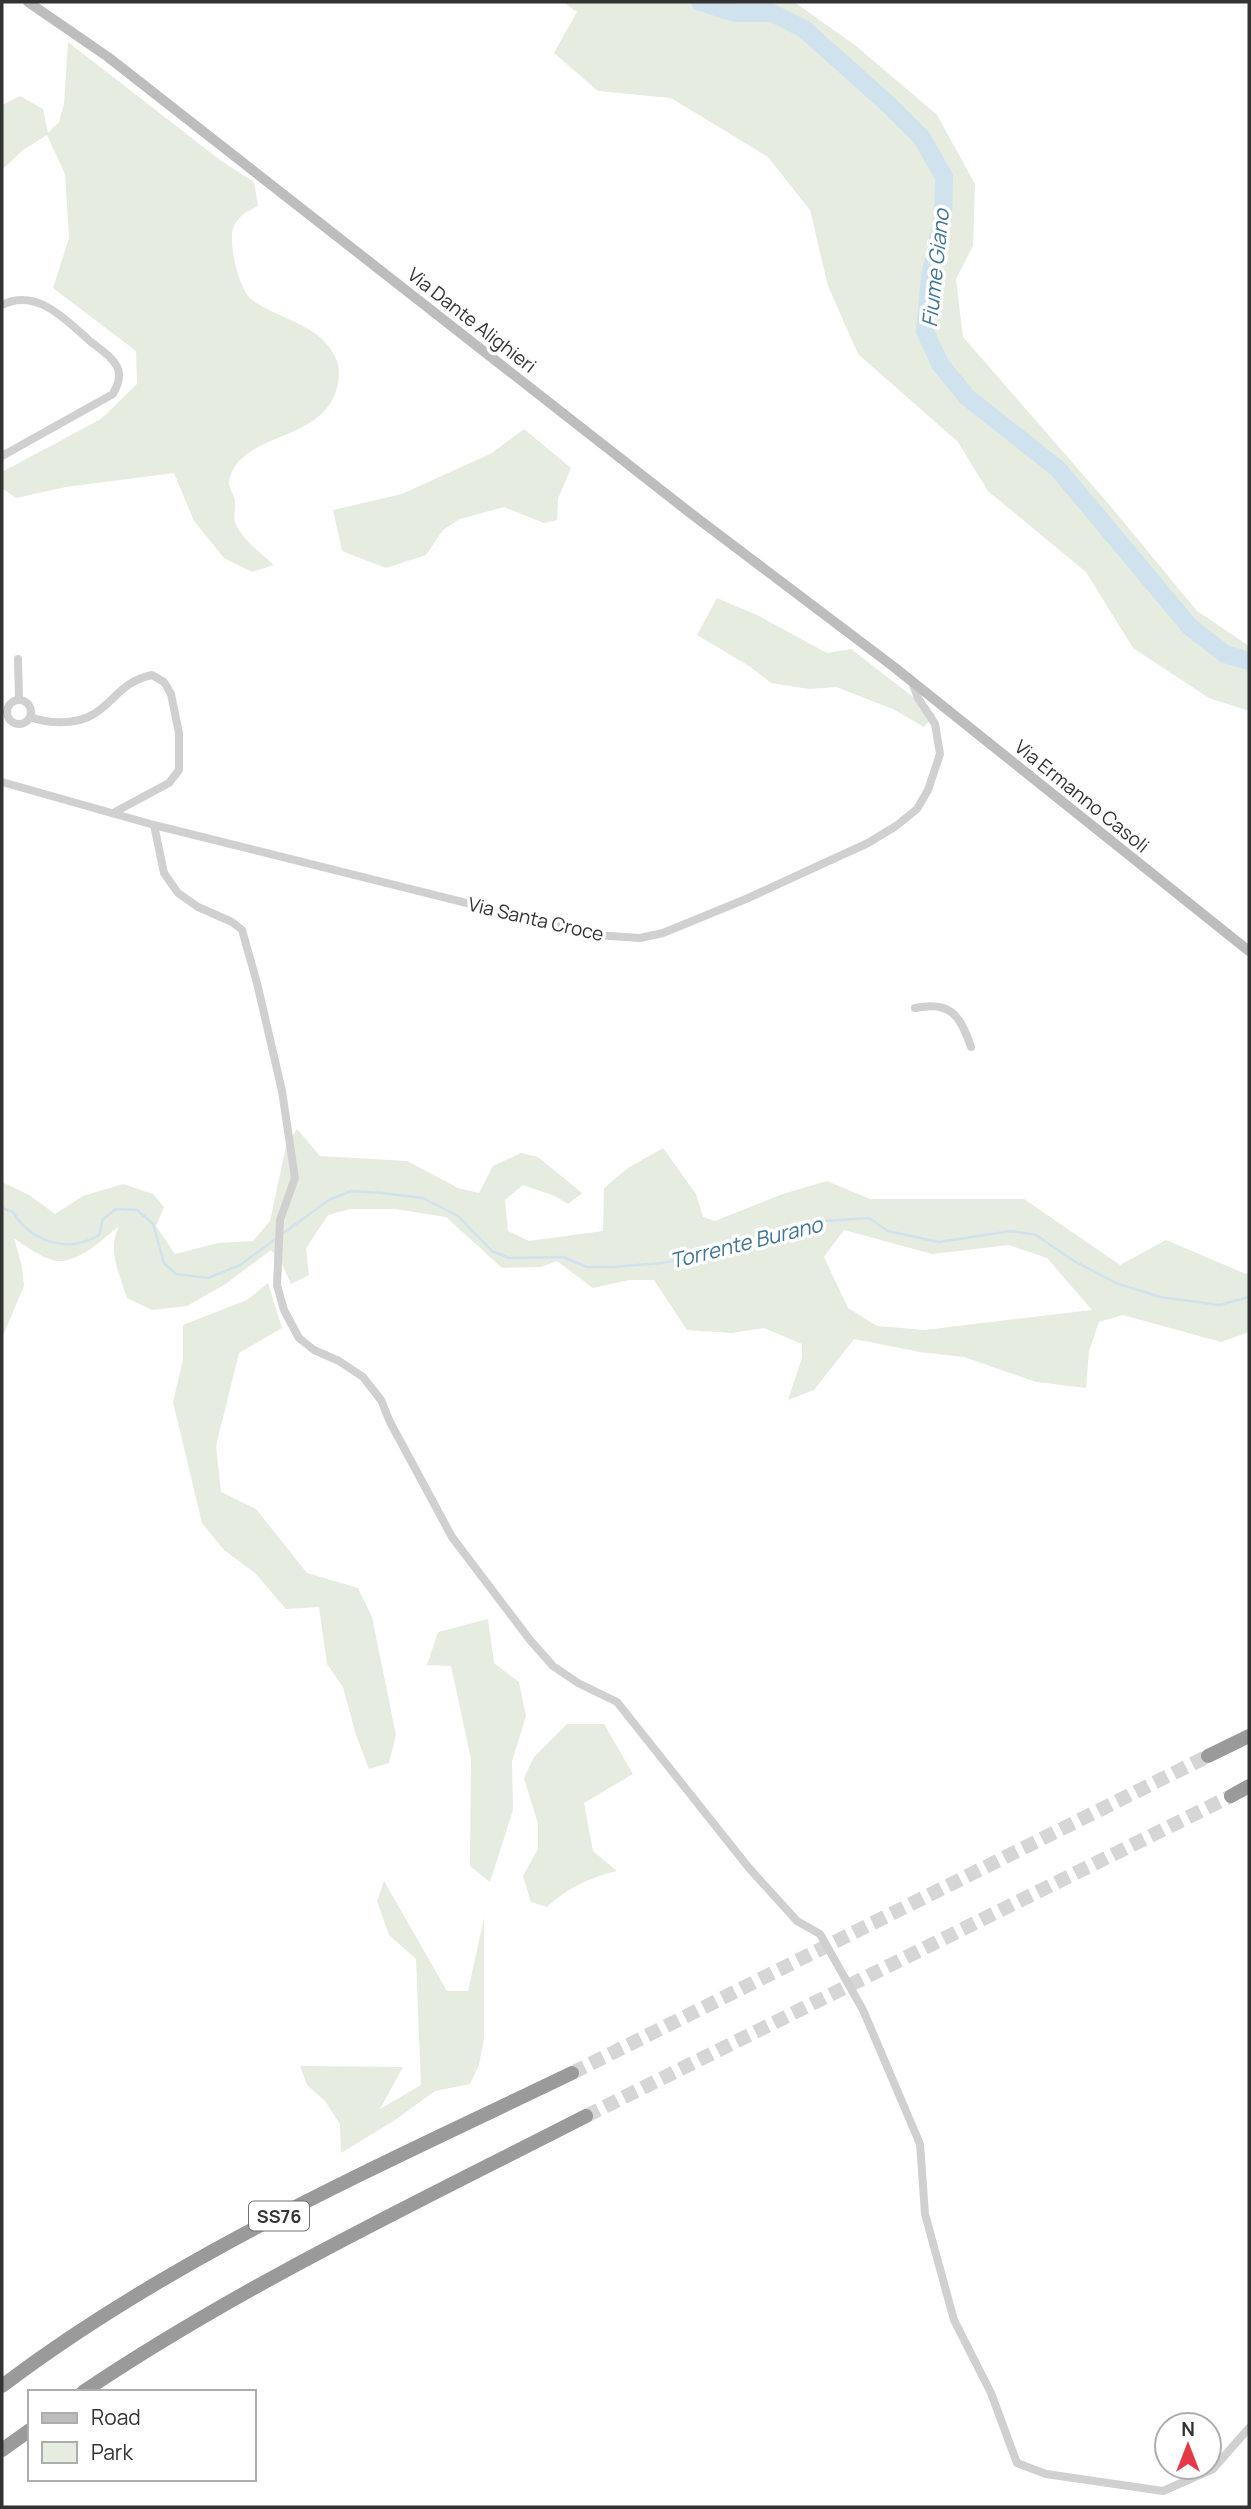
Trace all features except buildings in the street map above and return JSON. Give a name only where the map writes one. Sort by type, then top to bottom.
[{"type":"highway","points":[[1208,1756],[1249,1736]]},
{"type":"highway","points":[[1231,1797],[1249,1786]]},
{"type":"highway","name":"SS76","points":[[2,2386],[131,2299],[215,2250],[332,2188],[572,2073]]},
{"type":"highway","name":"SS76","points":[[86,2390],[151,2346],[246,2292],[586,2116]]},
{"type":"highway","points":[[2,2450],[28,2431]]},
{"type":"main road","name":"Via Dante Alighieri","points":[[28,2],[108,57],[678,503],[894,667]]},
{"type":"main road","name":"Via Ermanno Casoli","points":[[894,667],[1249,951]]},
{"type":"street","points":[[2,305],[18,300],[51,308],[114,361],[119,375],[113,394],[2,456]]},
{"type":"street","points":[[18,659],[19,699]]},
{"type":"street","points":[[30,717],[43,721],[71,721],[93,714],[122,688],[142,677],[152,675],[164,682],[171,694],[179,733],[179,770],[169,783],[113,813]]},
{"type":"street","name":"Via Santa Croce","points":[[2,782],[154,825],[595,935],[640,938],[663,933],[746,899],[868,843],[917,809],[928,790],[940,754],[935,724],[918,698],[912,681]]},
{"type":"street","points":[[19,699],[29,705],[30,717]]},
{"type":"street","points":[[19,699],[9,705],[8,717],[13,723],[21,724],[30,717]]},
{"type":"street","points":[[154,825],[164,873],[178,893],[198,907],[232,922],[242,930],[257,983],[282,1091],[295,1178],[280,1220],[277,1285],[284,1310],[299,1338],[314,1350],[339,1361],[363,1377],[381,1400],[390,1422],[452,1537],[530,1640],[553,1666],[578,1683],[617,1702],[749,1868],[797,1921],[820,1934],[863,2010],[920,2144],[925,2214],[954,2320],[991,2393],[1017,2463],[1046,2474],[1163,2491],[1213,2469],[1249,2428]]},
{"type":"street","points":[[915,1008],[933,1005],[944,1007],[953,1013],[963,1023],[971,1047]]},
{"type":"green space","points":[[563,2],[794,2],[855,45],[937,115],[975,184],[973,246],[956,279],[963,337],[1112,508],[1197,611],[1249,646],[1249,711],[1209,698],[1133,648],[1086,572],[988,491],[958,442],[858,354],[828,286],[810,210],[768,157],[671,98],[598,91],[554,53],[577,12]]},
{"type":"green space","points":[[68,42],[220,160],[254,182],[258,206],[238,219],[232,233],[233,253],[243,287],[252,300],[300,324],[322,339],[337,361],[338,385],[328,406],[315,419],[299,429],[248,453],[236,465],[229,481],[235,501],[234,520],[238,528],[252,546],[274,565],[252,572],[224,558],[194,521],[174,473],[66,487],[16,498],[2,488],[2,472],[101,419],[137,384],[136,351],[53,288],[69,238],[65,174],[47,135],[23,150],[2,170],[2,105],[20,96],[43,109],[48,133],[59,122],[64,104]]},
{"type":"green space","points":[[524,429],[571,468],[558,499],[557,520],[544,523],[504,507],[460,519],[443,530],[426,555],[386,568],[342,551],[333,510],[402,494],[492,453]]},
{"type":"green space","points":[[717,598],[759,616],[827,653],[851,649],[935,714],[924,727],[893,709],[836,687],[809,689],[771,683],[749,666],[697,635]]},
{"type":"green space","points":[[297,1129],[320,1156],[407,1161],[458,1188],[479,1193],[493,1166],[521,1153],[538,1157],[582,1193],[568,1204],[555,1196],[523,1185],[505,1200],[508,1231],[529,1241],[603,1231],[604,1188],[628,1168],[663,1148],[696,1194],[703,1217],[715,1221],[783,1194],[827,1181],[870,1199],[1024,1199],[1120,1265],[1166,1240],[1246,1274],[1249,1272],[1249,1332],[1221,1342],[1123,1315],[1099,1322],[1089,1351],[1086,1388],[1036,1382],[964,1357],[920,1352],[854,1339],[814,1390],[788,1400],[802,1358],[802,1344],[764,1328],[731,1333],[687,1330],[654,1280],[629,1280],[593,1288],[557,1261],[541,1267],[502,1268],[446,1217],[395,1209],[350,1209],[328,1215],[306,1248],[309,1275],[291,1284],[282,1264],[271,1250],[224,1285],[187,1306],[152,1310],[127,1298],[114,1253],[119,1226],[91,1249],[75,1258],[58,1261],[34,1252],[14,1238],[24,1286],[2,1338],[2,1182],[29,1195],[55,1214],[83,1196],[123,1184],[153,1194],[164,1207],[156,1226],[175,1254],[218,1243],[253,1241],[270,1221],[286,1146]],"holes":[[[844,1230],[932,1254],[1009,1245],[1047,1258],[1092,1310],[924,1330],[877,1326],[848,1308],[824,1257]]]},
{"type":"green space","points":[[268,1283],[282,1328],[239,1353],[216,1446],[221,1492],[256,1509],[307,1573],[358,1588],[372,1617],[396,1735],[389,1763],[369,1769],[356,1735],[343,1687],[327,1664],[319,1607],[286,1609],[255,1573],[224,1550],[202,1523],[173,1402],[183,1360],[183,1325],[247,1300]]},
{"type":"green space","points":[[488,1619],[494,1663],[519,1682],[526,1716],[512,1761],[513,1810],[490,1882],[470,1866],[471,1759],[451,1666],[427,1665],[438,1632]]},
{"type":"green space","points":[[567,1724],[604,1724],[633,1774],[584,1803],[593,1851],[617,1871],[580,1884],[547,1907],[531,1902],[523,1876],[538,1849],[538,1824],[524,1778],[534,1757]]},
{"type":"green space","points":[[384,1881],[447,1991],[468,1991],[484,1918],[484,2038],[479,2065],[470,2084],[435,2091],[395,2120],[341,2153],[340,2124],[325,2101],[307,2085],[300,2066],[403,2067],[380,2109],[421,2085],[416,1959],[389,1935],[377,1901]]},
{"type":"waterway","name":"Fiume Giano","points":[[700,2],[735,13],[772,13],[804,29],[922,138],[944,177],[943,217],[930,277],[925,331],[940,364],[967,397],[1058,469],[1190,627],[1225,654],[1249,661]]},
{"type":"waterway","name":"Torrente Burano","points":[[282,1234],[329,1200],[351,1191],[381,1193],[423,1198],[458,1216],[492,1251],[509,1258],[563,1257],[587,1267],[613,1267],[662,1263],[704,1255],[762,1240],[807,1222],[869,1218],[888,1231],[939,1242],[1011,1231],[1036,1235],[1074,1261],[1116,1283],[1160,1297],[1219,1305],[1249,1297]]},
{"type":"waterway","name":"Torrente Burano","points":[[2,1208],[13,1212],[30,1231],[40,1237],[63,1244],[75,1244],[99,1235],[103,1219],[116,1209],[137,1210],[153,1224],[164,1263],[176,1274],[208,1278],[240,1265],[277,1238]]},
{"type":"tunnel","points":[[572,2073],[1208,1756]]},
{"type":"tunnel","points":[[586,2116],[1231,1796]]}]
